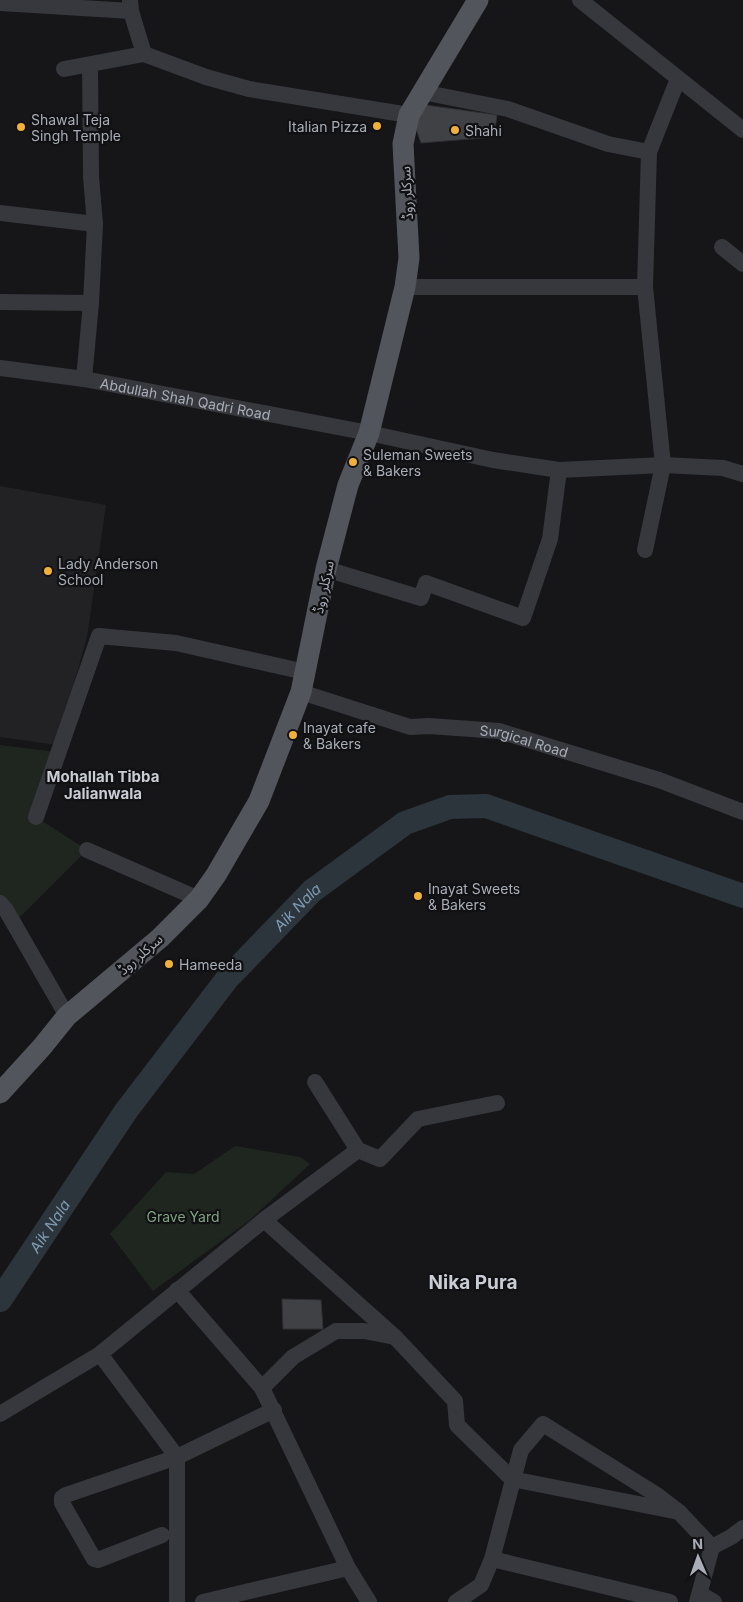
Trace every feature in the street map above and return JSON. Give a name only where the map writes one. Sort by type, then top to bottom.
[{"type":"main road","name":"سرکلر روڈ","points":[[0,1093],[67,1016],[160,938],[199,899],[216,875],[259,801],[303,682],[326,569],[348,484],[368,433],[405,287],[409,258],[404,144],[409,115],[478,0]]},
{"type":"street","points":[[580,0],[743,130]]},
{"type":"street","points":[[0,3],[131,6],[144,54]]},
{"type":"street","points":[[64,69],[90,66],[144,54],[249,89],[409,115]]},
{"type":"street","points":[[84,379],[91,303],[95,224],[91,177],[90,66]]},
{"type":"street","points":[[645,550],[663,465],[645,286],[649,152],[678,79]]},
{"type":"street","points":[[422,92],[508,109],[608,144],[649,152]]},
{"type":"street","points":[[0,213],[95,224]]},
{"type":"street","points":[[722,247],[743,264]]},
{"type":"street","points":[[405,287],[645,286]]},
{"type":"street","points":[[0,302],[91,303]]},
{"type":"street","name":"Abdullah Shah Qadri Road","points":[[0,368],[84,379],[368,433],[493,460],[559,470],[663,465],[723,468],[743,474]]},
{"type":"street","points":[[326,569],[421,598],[426,583],[523,618],[550,539],[559,470]]},
{"type":"street","name":"Surgical Road","points":[[36,817],[98,636],[176,643],[303,682],[410,727],[429,726],[499,731],[659,780],[743,812]]},
{"type":"street","points":[[87,850],[199,899]]},
{"type":"street","points":[[0,904],[6,910],[67,1016]]},
{"type":"street","points":[[315,1082],[358,1150],[380,1159],[418,1119],[496,1103]]},
{"type":"street","points":[[0,1414],[100,1354],[264,1220],[358,1150]]},
{"type":"street","points":[[264,1220],[396,1338],[455,1402],[457,1425],[512,1479],[678,1512]]},
{"type":"street","points":[[177,1290],[262,1388],[348,1568],[368,1602]]},
{"type":"street","points":[[262,1388],[293,1358],[336,1331],[364,1331],[396,1338]]},
{"type":"street","points":[[100,1354],[177,1457],[177,1602]]},
{"type":"street","points":[[162,1535],[98,1560],[94,1559],[62,1504],[62,1498],[177,1457],[274,1410]]},
{"type":"street","points":[[456,1602],[481,1585],[492,1559],[521,1450],[542,1424],[657,1495],[678,1512],[712,1547]]},
{"type":"street","points":[[712,1547],[743,1528]]},
{"type":"street","points":[[704,1599],[712,1547]]},
{"type":"street","points":[[492,1559],[670,1602]]},
{"type":"street","points":[[203,1602],[348,1568]]},
{"type":"shaded area","name":"Lady Anderson School","points":[[0,486],[106,505],[87,637],[57,745],[0,737]]},
{"type":"green space","points":[[0,745],[56,752],[36,817],[87,850],[13,924],[0,910]]},
{"type":"green space","name":"Grave Yard","points":[[235,1146],[300,1157],[310,1164],[250,1220],[153,1291],[110,1234],[166,1172],[194,1174]]},
{"type":"building","name":"Shahi","points":[[426,105],[497,115],[494,137],[421,143],[414,123]]},
{"type":"building","points":[[282,1299],[321,1300],[323,1329],[283,1329]]},
{"type":"waterway","name":"Aik Nala","points":[[0,1300],[126,1111],[227,979],[312,891],[405,823],[450,807],[486,806],[743,896]]},
{"type":"place","name":"Italian Pizza","points":[[377,126]]},
{"type":"place","name":"Shawal Teja Singh Temple","points":[[21,127]]},
{"type":"place","name":"Shahi","points":[[455,130]]},
{"type":"place","name":"Suleman Sweets & Bakers","points":[[353,462]]},
{"type":"place","name":"Lady Anderson School","points":[[48,571]]},
{"type":"place","name":"Inayat cafe & Bakers","points":[[293,735]]},
{"type":"place","name":"Inayat Sweets & Bakers","points":[[418,896]]},
{"type":"place","name":"Hameeda","points":[[169,964]]},
{"type":"district","name":"Mohallah Tibba Jalianwala","points":[[103,784]]},
{"type":"district","name":"Nika Pura","points":[[473,1282]]}]
